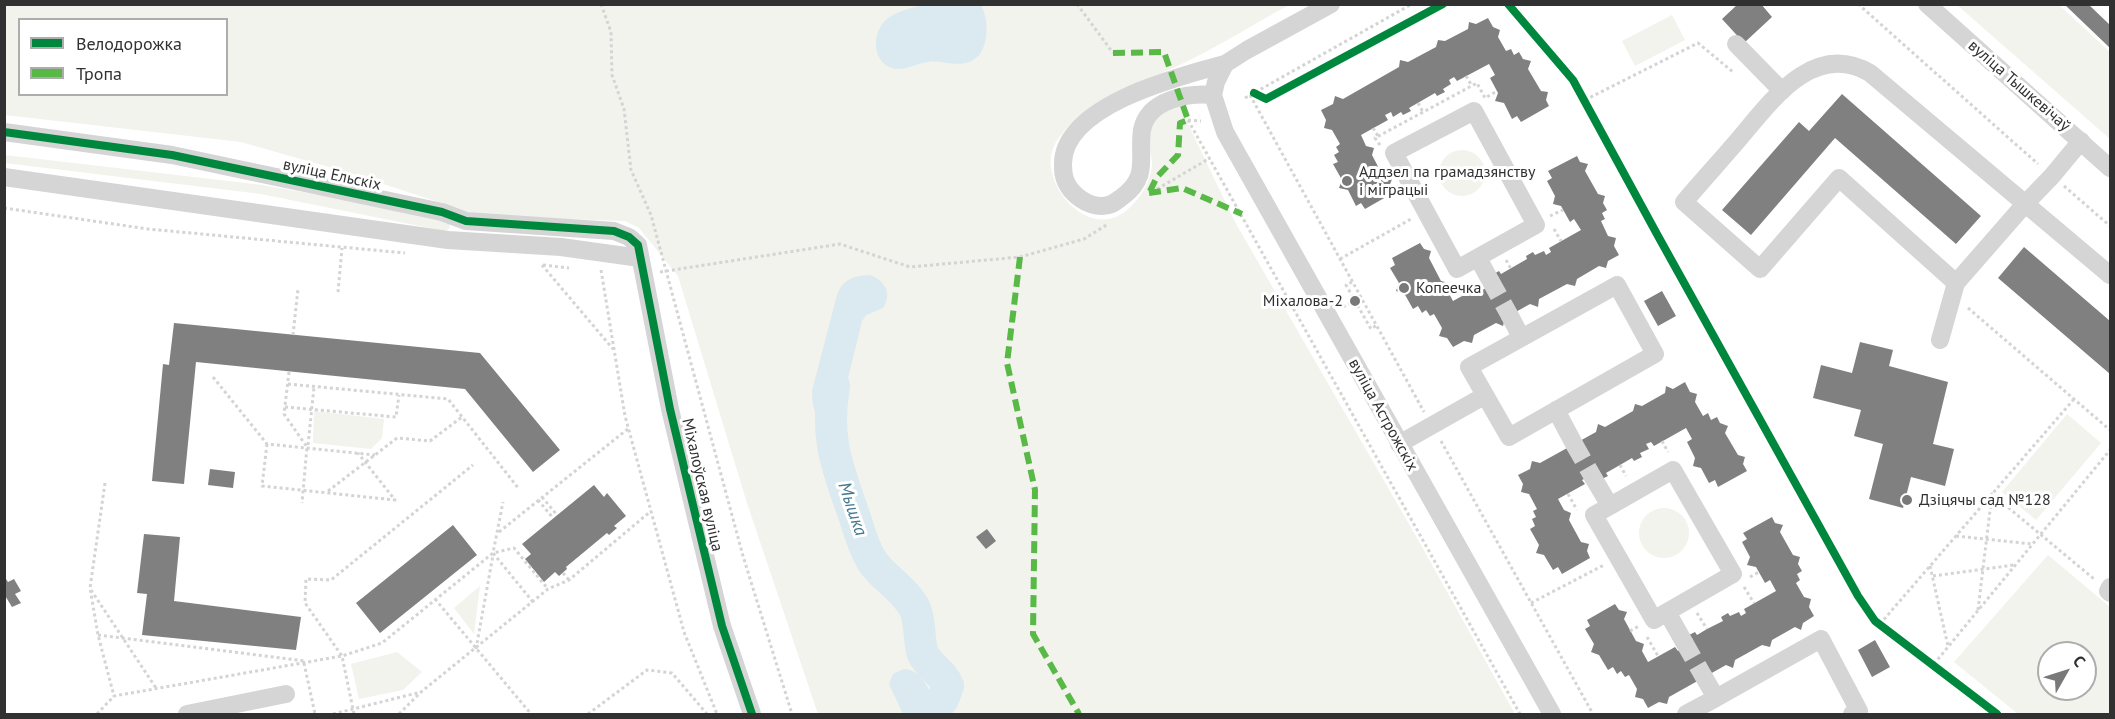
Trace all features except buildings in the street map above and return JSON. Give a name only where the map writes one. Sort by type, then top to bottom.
[{"type":"street","points":[[1225,64],[1216,82],[1216,104],[1195,93],[1166,101],[1150,115],[1143,127],[1142,170],[1127,194],[1111,205],[1100,206],[1084,201],[1069,188],[1063,176],[1066,144],[1095,114],[1128,96],[1173,78],[1225,64],[1331,4]]},
{"type":"street","name":"вуліца Тышкевічаў","points":[[1927,4],[2110,168]]},
{"type":"street","points":[[1736,44],[1782,90]]},
{"type":"street","points":[[1954,289],[1839,178],[1760,269],[1684,202],[1782,90],[1801,75],[1825,65],[1851,65],[1863,69],[2110,275]]},
{"type":"street","name":"вуліца Астрожскіх","points":[[1216,104],[1225,132],[1552,714]]},
{"type":"street","points":[[1474,111],[1536,225],[1478,258],[1457,269],[1394,153],[1474,111]]},
{"type":"street","name":"вуліца Ельскіх","points":[[4,132],[172,155],[442,212],[466,221],[614,231],[629,237],[638,245],[640,258]]},
{"type":"street","points":[[1940,339],[1954,289],[2081,141]]},
{"type":"street","points":[[4,177],[448,240],[561,247],[640,258]]},
{"type":"street","name":"Міхалоўская вуліца","points":[[640,258],[670,409],[722,626],[752,714]]},
{"type":"street","points":[[1478,258],[1490,280]]},
{"type":"street","points":[[1617,285],[1655,354],[1509,437],[1469,367],[1521,337],[1617,285]]},
{"type":"street","points":[[1510,316],[1521,337]]},
{"type":"street","points":[[1399,444],[1484,396]]},
{"type":"street","points":[[1556,410],[1574,444]]},
{"type":"street","points":[[1673,470],[1732,574],[1654,620],[1594,515],[1610,506],[1673,470]]},
{"type":"street","points":[[1594,479],[1610,506]]},
{"type":"street","points":[[1667,612],[1684,642]]},
{"type":"street","points":[[1686,714],[1821,639],[1859,711],[1852,714]]},
{"type":"street","points":[[1704,677],[1716,698]]},
{"type":"street","points":[[187,714],[286,694]]},
{"type":"path","points":[[601,4],[611,32],[612,75],[624,109],[631,170],[651,215],[743,556],[792,714]]},
{"type":"path","points":[[1077,4],[1113,53]]},
{"type":"path","points":[[1245,98],[1412,4]]},
{"type":"path","points":[[1858,4],[2110,226]]},
{"type":"path","points":[[1585,100],[1698,43],[1733,72]]},
{"type":"path","points":[[1466,76],[1472,86]]},
{"type":"path","points":[[1378,136],[1477,83],[1485,98],[1497,91]]},
{"type":"path","points":[[1579,90],[1590,111]]},
{"type":"path","points":[[1252,94],[1266,99]]},
{"type":"path","points":[[1252,94],[1352,282],[1593,714]]},
{"type":"path","points":[[1418,103],[1423,112]]},
{"type":"path","points":[[1202,121],[1188,120],[1520,714]]},
{"type":"path","points":[[1373,128],[1380,146]]},
{"type":"path","points":[[1149,193],[1210,158]]},
{"type":"path","points":[[4,208],[148,229],[413,254]]},
{"type":"path","points":[[1561,241],[1548,218],[1563,210]]},
{"type":"path","points":[[1340,259],[1409,220]]},
{"type":"path","points":[[667,272],[840,244],[910,267],[1020,257],[1084,239],[1113,221]]},
{"type":"path","points":[[338,292],[342,248]]},
{"type":"path","points":[[577,268],[542,265],[614,350]]},
{"type":"path","points":[[601,270],[629,428],[684,632],[717,714]]},
{"type":"path","points":[[1352,282],[1346,285],[1371,329],[1377,325]]},
{"type":"path","points":[[1455,283],[1462,296]]},
{"type":"path","points":[[293,335],[298,289]]},
{"type":"path","points":[[1954,289],[2110,430]]},
{"type":"path","points":[[289,372],[284,414],[307,447]]},
{"type":"path","points":[[213,377],[267,444],[262,486],[395,500],[358,453]]},
{"type":"path","points":[[288,384],[448,399],[519,489]]},
{"type":"path","points":[[302,503],[314,387]]},
{"type":"path","points":[[285,407],[396,417],[399,394]]},
{"type":"path","points":[[1888,631],[1877,622],[1930,566],[2074,399]]},
{"type":"path","points":[[326,492],[397,438],[430,441],[462,417]]},
{"type":"path","points":[[497,533],[629,428]]},
{"type":"path","points":[[1662,441],[1668,452]]},
{"type":"path","points":[[267,444],[375,455]]},
{"type":"path","points":[[1924,657],[1936,666],[1948,646],[2110,450]]},
{"type":"path","points":[[354,712],[342,656],[305,603],[306,579],[331,580],[473,465]]},
{"type":"path","points":[[1620,465],[1626,476]]},
{"type":"path","points":[[105,483],[90,588],[98,635],[114,696]]},
{"type":"path","points":[[1992,494],[2110,590]]},
{"type":"path","points":[[1977,611],[1992,494]]},
{"type":"path","points":[[540,499],[551,508],[555,516],[540,499]]},
{"type":"path","points":[[476,649],[503,502]]},
{"type":"path","points":[[399,714],[421,692],[548,589],[568,579],[651,511]]},
{"type":"path","points":[[1956,536],[2033,544]]},
{"type":"path","points":[[97,714],[114,696],[342,656],[382,643],[493,554],[514,548],[548,589]]},
{"type":"path","points":[[493,554],[533,602]]},
{"type":"path","points":[[1531,603],[1607,563]]},
{"type":"path","points":[[1933,576],[2016,565]]},
{"type":"path","points":[[1930,566],[1948,646]]},
{"type":"path","points":[[563,573],[568,579]]},
{"type":"path","points":[[1742,582],[1754,603]]},
{"type":"path","points":[[90,588],[156,688]]},
{"type":"path","points":[[435,599],[531,714]]},
{"type":"path","points":[[1695,609],[1707,629]]},
{"type":"path","points":[[1630,631],[1641,625]]},
{"type":"path","points":[[98,635],[310,662]]},
{"type":"path","points":[[304,663],[315,714]]},
{"type":"path","points":[[588,714],[647,670],[672,673],[707,714]]},
{"type":"path","points":[[333,714],[354,712],[421,692]]},
{"type":"shaded area","points":[[4,5],[1289,5],[1174,68],[1097,102],[1070,124],[1055,143],[1051,160],[1052,174],[1067,201],[1079,211],[1092,218],[1106,219],[1120,215],[1132,206],[1150,177],[1152,162],[1149,134],[1152,123],[1157,116],[1178,103],[1235,222],[1421,545],[1515,714],[818,714],[747,503],[678,276],[639,228],[625,221],[481,216],[350,173],[241,142],[5,115]]},
{"type":"shaded area","points":[[921,5],[981,5],[986,21],[986,39],[979,55],[973,60],[960,64],[933,62],[897,69],[885,64],[877,53],[876,45],[876,38],[882,24],[895,14]]},
{"type":"shaded area","points":[[1957,5],[2059,5],[2110,52],[2110,139]]},
{"type":"shaded area","points":[[1672,15],[1685,40],[1635,66],[1622,41]]},
{"type":"shaded area","points":[[1462,150],[1478,157],[1485,173],[1478,189],[1462,196],[1446,189],[1439,173],[1446,157]]},
{"type":"shaded area","points":[[5,155],[262,185],[446,218],[451,222],[449,229],[444,231],[261,194],[5,163]]},
{"type":"shaded area","points":[[870,275],[884,284],[887,293],[886,303],[883,308],[866,315],[862,321],[837,423],[831,428],[826,427],[814,410],[812,391],[837,295],[842,285],[849,279]]},
{"type":"shaded area","points":[[314,411],[384,419],[382,438],[371,449],[313,443]]},
{"type":"shaded area","points":[[2067,414],[2101,443],[2036,520],[2002,492]]},
{"type":"shaded area","points":[[1659,508],[1669,508],[1682,515],[1689,528],[1689,538],[1682,551],[1669,558],[1659,558],[1650,554],[1643,547],[1639,538],[1639,528],[1643,519],[1650,512]]},
{"type":"shaded area","points":[[2048,555],[2110,607],[2110,714],[2018,714],[1954,662]]},
{"type":"shaded area","points":[[480,586],[474,634],[454,608]]},
{"type":"shaded area","points":[[397,652],[422,672],[403,690],[359,699],[351,664]]},
{"type":"shaded area","points":[[904,669],[923,679],[940,714],[903,714],[889,684],[893,674]]},
{"type":"waterway","name":"Мышка","points":[[834,386],[831,422],[834,452],[864,544],[877,567],[911,602],[918,620],[923,654],[948,686],[943,699],[931,714]]},
{"type":"tunnel","points":[[1490,280],[1510,316]]},
{"type":"tunnel","points":[[1574,444],[1594,479]]},
{"type":"tunnel","points":[[1684,642],[1704,677]]},
{"type":"marked path","points":[[1113,53],[1164,52],[1188,120],[1180,123],[1178,155],[1157,177],[1149,193]]},
{"type":"marked path","points":[[1149,193],[1182,188],[1242,214]]},
{"type":"marked path","points":[[1020,257],[1007,363],[1035,490],[1033,634],[1079,714]]},
{"type":"cycle path","points":[[1254,93],[1266,99],[1443,4]]},
{"type":"cycle path","points":[[1508,4],[1573,80],[1858,596],[1875,621],[1997,714]]},
{"type":"cycle path","points":[[4,132],[172,155],[442,212],[466,221],[614,231],[629,237],[638,245],[670,409],[722,626],[752,714]]},
{"type":"place","name":"Аддзел па грамадзянству і міграцыі","points":[[1347,181]]},
{"type":"place","name":"Копеечка","points":[[1404,288]]},
{"type":"place","name":"Міхалова-2","points":[[1355,301]]},
{"type":"place","name":"Дзіцячы сад №128","points":[[1907,500]]}]
